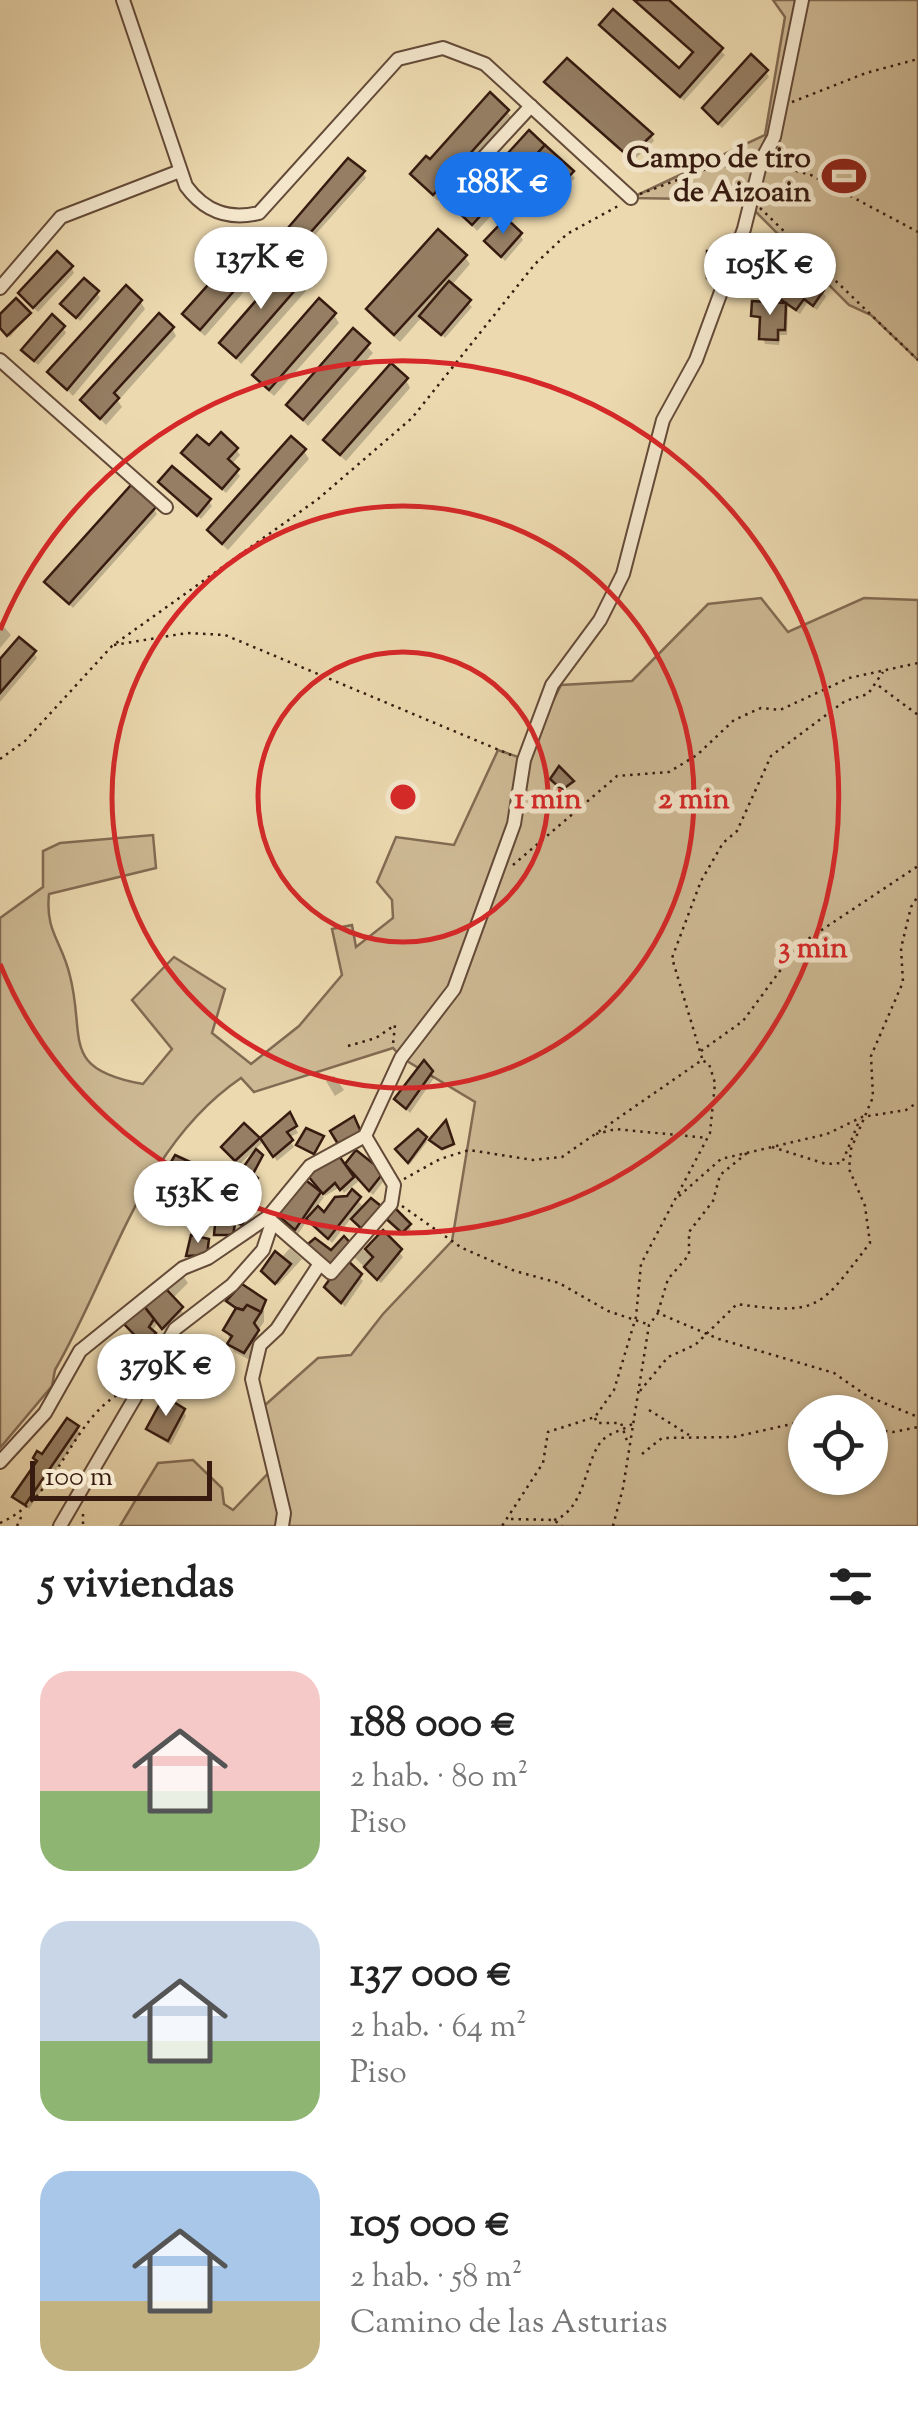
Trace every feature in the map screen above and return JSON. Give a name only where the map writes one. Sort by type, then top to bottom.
[{"type":"street","points":[[122,0],[180,171],[194,196],[209,208],[242,217],[259,213],[398,58],[443,48],[485,64],[631,198]]},
{"type":"street","points":[[60,1526],[175,1329],[232,1285],[263,1250],[270,1220],[298,1176],[365,1136],[402,1058],[454,989],[514,824],[524,760],[552,685],[600,620],[623,574],[662,420],[696,360],[782,106],[792,33],[802,0]]},
{"type":"street","points":[[448,197],[531,106]]},
{"type":"street","points":[[0,288],[62,217],[180,171]]},
{"type":"street","points":[[0,360],[166,506]]},
{"type":"street","points":[[270,1220],[332,1273],[390,1204],[394,1185],[365,1136]]},
{"type":"street","points":[[0,1462],[45,1413],[80,1351],[183,1268],[208,1258],[270,1220]]},
{"type":"street","points":[[282,1526],[284,1514],[252,1379],[260,1344],[277,1328],[319,1265]]},
{"type":"path","points":[[782,106],[918,59]]},
{"type":"path","points":[[0,759],[25,741],[112,646],[318,500],[412,418],[535,264],[567,234],[631,198],[708,168],[762,161],[812,175],[918,232]]},
{"type":"path","points":[[752,200],[918,360]]},
{"type":"path","points":[[112,646],[187,633],[225,636],[524,760]]},
{"type":"path","points":[[487,892],[572,811],[616,776],[669,772],[697,755],[734,720],[760,708],[780,710],[809,693],[918,663]]},
{"type":"path","points":[[502,1526],[542,1463],[548,1432],[594,1417],[614,1390],[636,1317],[642,1264],[708,1138],[715,1082],[709,1064],[702,1060],[672,958],[701,880],[723,843],[737,831],[771,756],[800,730],[878,685],[883,671]]},
{"type":"path","points":[[878,685],[918,715]]},
{"type":"path","points":[[700,1052],[742,1021],[799,945],[918,866]]},
{"type":"path","points":[[770,1147],[826,1164],[842,1164],[874,1098],[871,1056],[903,982],[901,948],[910,907],[918,896]]},
{"type":"path","points":[[348,1046],[376,1038],[395,1024],[394,1048],[402,1058]]},
{"type":"path","points":[[394,1185],[440,1158],[469,1150],[532,1160],[562,1157],[660,1093],[702,1060]]},
{"type":"path","points":[[676,1198],[721,1159],[828,1134],[863,1117],[906,1110],[918,1102]]},
{"type":"path","points":[[640,1390],[668,1357],[695,1345],[737,1304],[780,1310],[813,1308],[831,1294],[870,1243],[865,1206],[849,1169],[851,1149],[863,1117]]},
{"type":"path","points":[[590,1136],[616,1129],[708,1138]]},
{"type":"path","points":[[612,1526],[635,1421],[649,1326],[658,1313],[665,1285],[689,1255],[690,1232],[713,1201],[720,1175],[748,1152]]},
{"type":"path","points":[[390,1204],[402,1206],[462,1248],[514,1271],[559,1283],[608,1310],[636,1317],[649,1326]]},
{"type":"path","points":[[658,1313],[706,1334],[834,1373],[866,1396],[918,1417]]},
{"type":"path","points":[[17,1526],[99,1410],[117,1394],[142,1384]]},
{"type":"path","points":[[649,1410],[690,1436]]},
{"type":"path","points":[[594,1417],[597,1424],[621,1423],[630,1448]]},
{"type":"path","points":[[509,1519],[554,1520],[569,1513],[597,1446],[635,1421]]},
{"type":"path","points":[[642,1454],[662,1438],[734,1437],[788,1424]]},
{"type":"path","points":[[888,1431],[918,1427]]},
{"type":"path","points":[[0,1523],[22,1514]]},
{"type":"path","points":[[554,1520],[562,1526]]},
{"type":"shaded area","name":"Campo de tiro de Aizoain","points":[[773,0],[918,0],[918,360],[871,315],[849,305],[755,211],[752,200],[631,198],[765,135],[785,17]]},
{"type":"shaded area","points":[[761,598],[788,632],[864,598],[918,600],[918,1526],[120,1526],[158,1463],[193,1460],[222,1488],[224,1504],[233,1510],[277,1464],[264,1406],[318,1358],[351,1355],[383,1314],[452,1241],[475,1102],[402,1058],[393,1048],[254,1092],[241,1078],[207,1106],[153,1174],[55,1370],[52,1386],[0,1448],[0,918],[43,887],[43,851],[60,843],[153,835],[156,868],[49,894],[49,918],[67,964],[81,1048],[87,1060],[116,1078],[143,1084],[172,1049],[132,1000],[174,957],[225,989],[212,1033],[251,1064],[299,1026],[342,975],[332,929],[352,925],[356,947],[393,918],[392,900],[377,882],[396,837],[454,845],[498,750],[524,759],[561,685],[632,681],[708,604]]},
{"type":"building","points":[[634,0],[669,0],[723,48],[680,97],[599,25],[613,9],[679,68],[693,52]]},
{"type":"building","points":[[751,54],[768,70],[718,124],[702,108]]},
{"type":"building","points":[[567,58],[653,134],[629,157],[544,82]]},
{"type":"building","points":[[490,92],[509,110],[433,195],[410,174],[426,156],[430,159]]},
{"type":"building","points":[[529,130],[545,145],[472,225],[456,210]]},
{"type":"building","points":[[545,145],[574,171],[550,197],[522,170]]},
{"type":"building","points":[[348,158],[365,171],[302,242],[287,229]]},
{"type":"building","points":[[506,218],[522,233],[501,257],[484,241]]},
{"type":"building","points":[[438,229],[467,255],[394,335],[366,309]]},
{"type":"building","points":[[250,238],[267,253],[200,330],[182,314]]},
{"type":"building","points":[[57,251],[73,266],[33,308],[18,293]]},
{"type":"building","points":[[707,251],[719,251],[719,278],[707,278]]},
{"type":"building","points":[[286,266],[303,281],[236,358],[219,343]]},
{"type":"building","points":[[790,266],[824,290],[813,306],[804,299],[796,310],[771,293]]},
{"type":"building","points":[[84,278],[99,291],[76,318],[60,304]]},
{"type":"building","points":[[449,281],[471,300],[441,335],[419,316]]},
{"type":"building","points":[[126,285],[142,300],[67,390],[47,372]]},
{"type":"building","points":[[16,298],[31,313],[7,336],[0,328],[0,314]]},
{"type":"building","points":[[319,298],[336,313],[269,390],[252,375]]},
{"type":"building","points":[[752,301],[786,303],[785,330],[778,330],[778,340],[759,339],[760,317],[751,316]]},
{"type":"building","points":[[159,313],[174,327],[114,393],[119,398],[100,419],[80,400]]},
{"type":"building","points":[[52,314],[65,326],[34,361],[21,350]]},
{"type":"building","points":[[353,328],[370,343],[303,420],[286,405]]},
{"type":"building","points":[[391,363],[408,378],[340,455],[323,440]]},
{"type":"building","points":[[221,432],[238,448],[228,459],[239,469],[222,489],[181,453],[197,435],[209,445]]},
{"type":"building","points":[[291,436],[306,449],[222,544],[207,530]]},
{"type":"building","points":[[172,466],[211,499],[197,516],[158,482]]},
{"type":"building","points":[[131,485],[156,507],[69,604],[44,582]]},
{"type":"building","points":[[19,637],[36,651],[0,693],[0,659]]},
{"type":"building","points":[[559,766],[574,781],[562,790],[550,779]]},
{"type":"building","points":[[424,1060],[433,1071],[406,1109],[394,1099]]},
{"type":"building","points":[[290,1112],[297,1126],[287,1132],[293,1140],[273,1157],[260,1138]]},
{"type":"building","points":[[354,1116],[361,1132],[338,1144],[330,1131]]},
{"type":"building","points":[[446,1120],[454,1144],[442,1149],[429,1140]]},
{"type":"building","points":[[244,1123],[260,1138],[235,1161],[221,1147]]},
{"type":"building","points":[[306,1128],[324,1136],[314,1154],[296,1145]]},
{"type":"building","points":[[418,1129],[427,1137],[408,1163],[395,1149]]},
{"type":"building","points":[[256,1149],[263,1155],[253,1174],[258,1178],[251,1192],[233,1182]]},
{"type":"building","points":[[356,1150],[384,1172],[369,1191],[345,1164]]},
{"type":"building","points":[[337,1153],[354,1177],[340,1190],[335,1183],[323,1194],[308,1176]]},
{"type":"building","points":[[175,1155],[223,1177],[211,1201],[178,1182],[157,1219],[142,1212]]},
{"type":"building","points":[[303,1178],[321,1192],[295,1230],[275,1213]]},
{"type":"building","points":[[352,1189],[361,1197],[328,1239],[306,1219],[318,1206],[324,1212],[335,1197],[347,1196]]},
{"type":"building","points":[[224,1191],[251,1192],[253,1202],[242,1225],[236,1223],[237,1213],[223,1215]]},
{"type":"building","points":[[371,1198],[386,1210],[366,1233],[351,1219]]},
{"type":"building","points":[[391,1204],[411,1224],[402,1233],[382,1215]]},
{"type":"building","points":[[237,1213],[233,1235],[214,1235],[216,1214]]},
{"type":"building","points":[[383,1230],[402,1249],[377,1280],[364,1267],[373,1257],[365,1249]]},
{"type":"building","points":[[191,1235],[209,1239],[207,1255],[186,1256]]},
{"type":"building","points":[[344,1236],[354,1247],[331,1273],[302,1249],[315,1238],[331,1250]]},
{"type":"building","points":[[275,1251],[291,1264],[275,1284],[261,1271]]},
{"type":"building","points":[[345,1258],[362,1274],[341,1303],[324,1287]]},
{"type":"building","points":[[242,1284],[266,1300],[261,1312],[247,1305],[243,1310],[236,1308],[226,1301]]},
{"type":"building","points":[[166,1289],[183,1307],[162,1329],[143,1305]]},
{"type":"building","points":[[143,1305],[154,1319],[149,1327],[156,1333],[147,1348],[124,1324]]},
{"type":"building","points":[[247,1305],[261,1312],[254,1323],[259,1330],[244,1353],[227,1344],[232,1336],[223,1330],[236,1308],[243,1310]]},
{"type":"building","points":[[164,1396],[185,1409],[168,1441],[146,1429]]},
{"type":"building","points":[[67,1418],[79,1426],[25,1505],[12,1497],[37,1461],[33,1458],[37,1451],[42,1454]]},
{"type":"place","name":"Campo de tiro de Aizoain","points":[[844,176]]}]
